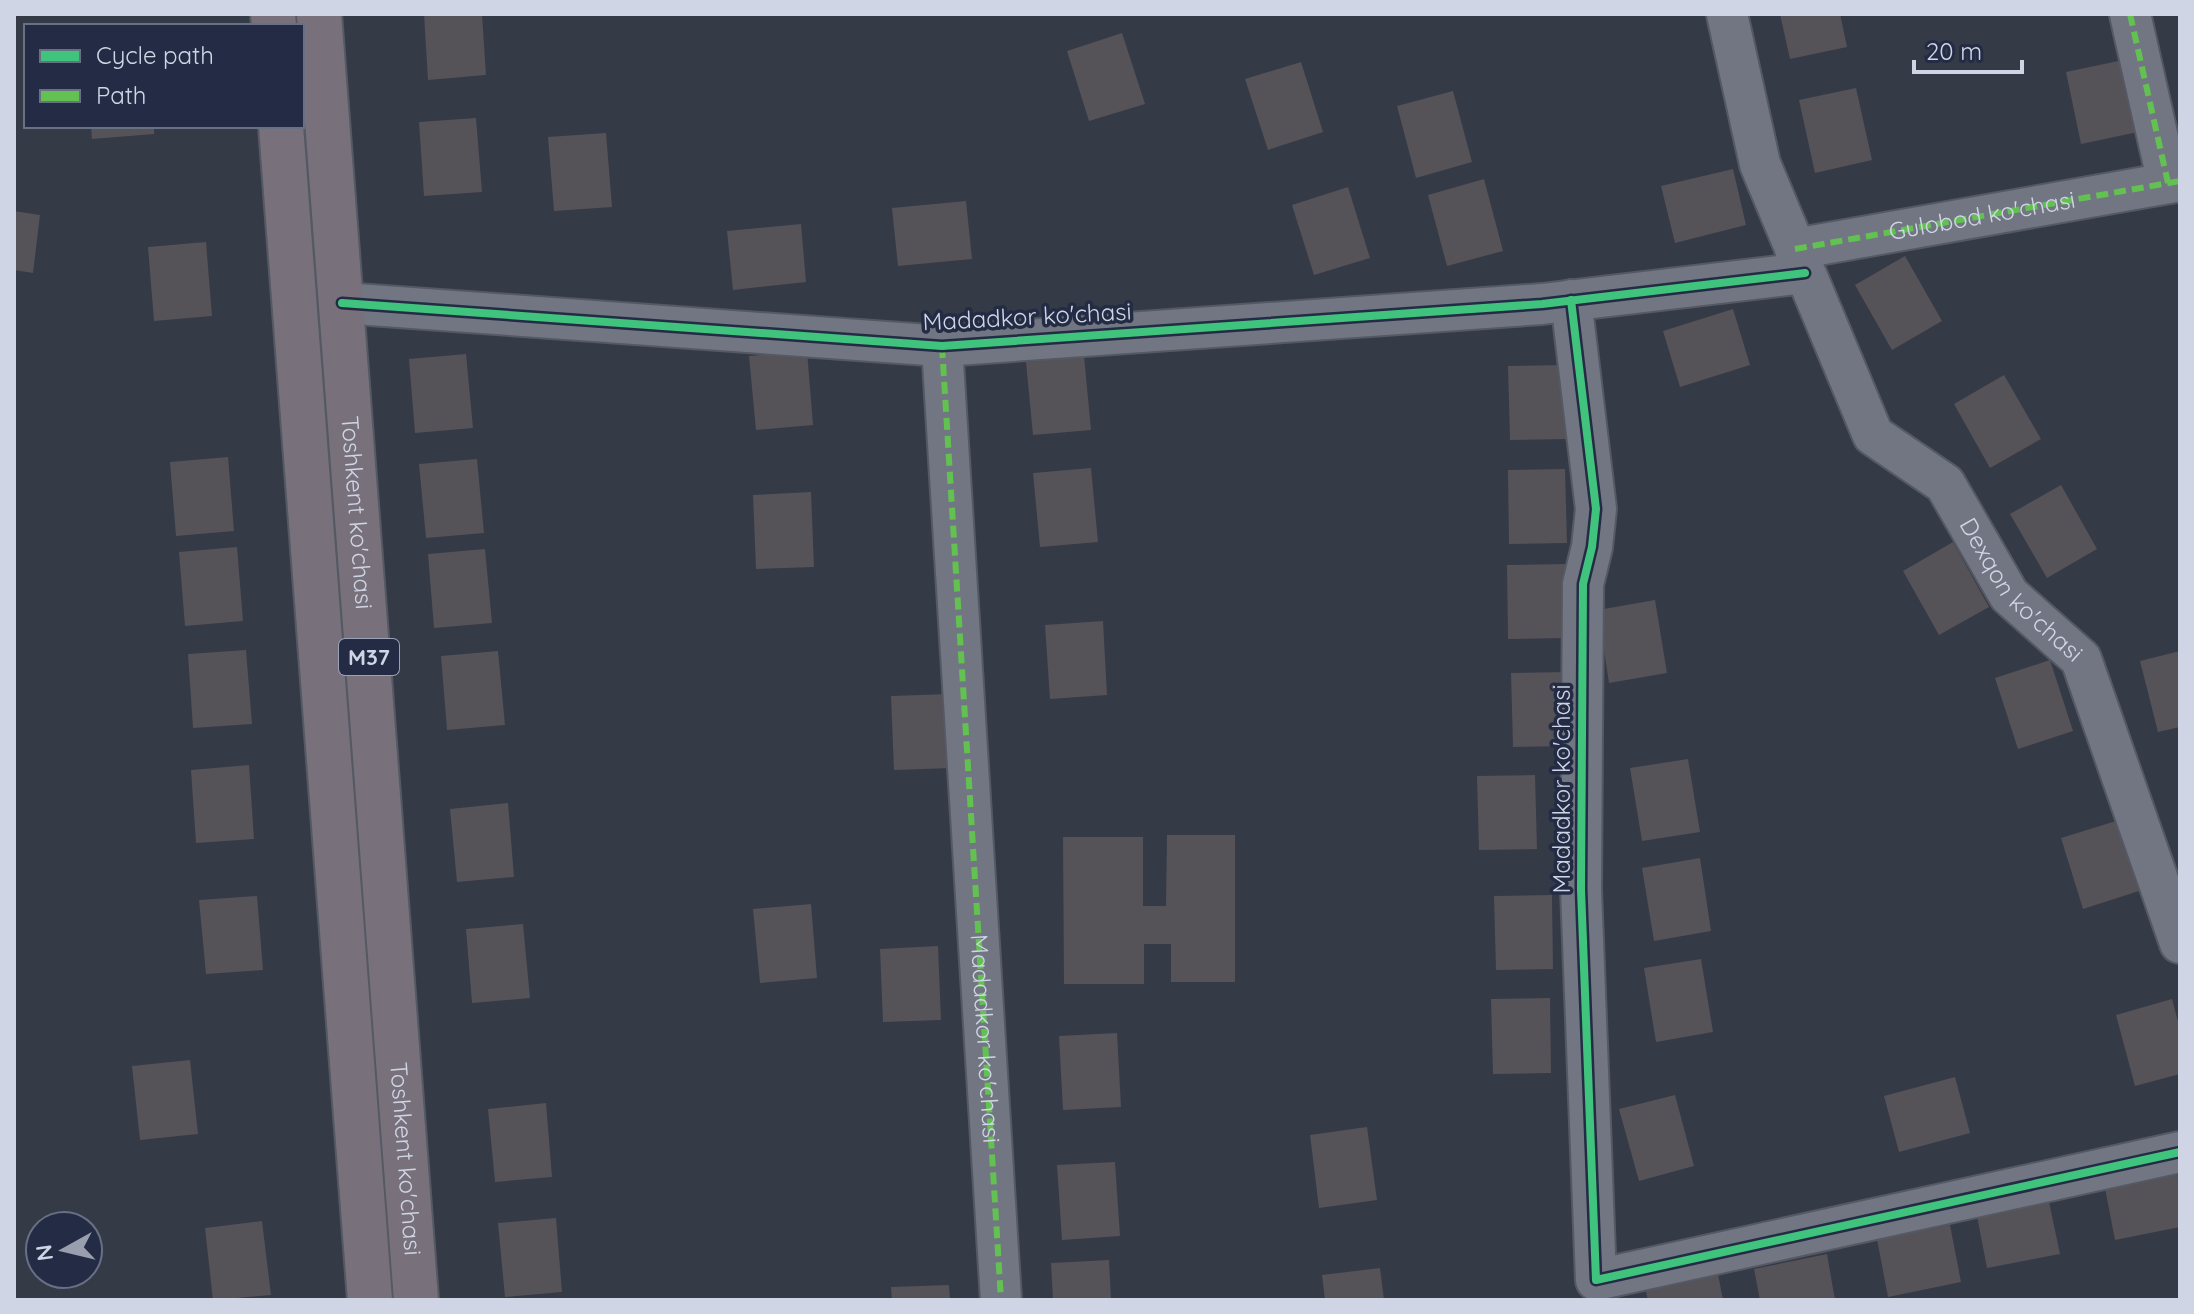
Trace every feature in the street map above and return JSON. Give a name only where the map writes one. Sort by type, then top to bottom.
[{"type":"highway","name":"Toshkent ko'chasi","points":[[319,14],[416,1300]]},
{"type":"highway","name":"Toshkent ko'chasi","points":[[281,128],[370,1300]]},
{"type":"street","points":[[1727,14],[1760,164],[1800,261]]},
{"type":"street","name":"Gulobod ko'chasi","points":[[1800,261],[2174,182],[2130,14]]},
{"type":"street","name":"Madadkor ko'chasi","points":[[342,303],[942,346],[1571,300],[1800,261]]},
{"type":"street","name":"Dexqon ko'chasi","points":[[1800,261],[1873,435],[1945,484],[2009,595],[2081,659],[2180,943]]},
{"type":"street","name":"Madadkor ko'chasi","points":[[1571,300],[1596,509],[1592,547],[1583,584],[1581,889],[1596,1280],[2180,1152]]},
{"type":"street","name":"Madadkor ko'chasi","points":[[942,346],[1001,1300]]},
{"type":"building","points":[[424,14],[482,14],[486,75],[428,80]]},
{"type":"building","points":[[1780,14],[1840,14],[1847,47],[1790,59]]},
{"type":"building","points":[[1122,33],[1145,104],[1089,121],[1067,51]]},
{"type":"building","points":[[2123,60],[2138,132],[2081,144],[2066,72]]},
{"type":"building","points":[[1301,62],[1323,132],[1268,150],[1245,79]]},
{"type":"building","points":[[1856,88],[1872,160],[1815,173],[1799,100]]},
{"type":"building","points":[[1453,91],[1472,162],[1416,178],[1397,106]]},
{"type":"building","points":[[476,118],[482,192],[424,196],[419,122]]},
{"type":"building","points":[[91,128],[154,128],[154,134],[92,139]]},
{"type":"building","points":[[606,133],[612,207],[554,211],[548,137]]},
{"type":"building","points":[[1733,169],[1746,225],[1675,243],[1661,186]]},
{"type":"building","points":[[1484,179],[1503,251],[1447,266],[1428,195]]},
{"type":"building","points":[[1348,187],[1370,258],[1314,275],[1292,205]]},
{"type":"building","points":[[966,201],[972,259],[898,266],[892,208]]},
{"type":"building","points":[[14,211],[40,215],[33,273],[14,270]]},
{"type":"building","points":[[801,224],[806,282],[733,290],[727,231]]},
{"type":"building","points":[[206,242],[212,316],[154,321],[148,247]]},
{"type":"building","points":[[1905,256],[1942,321],[1892,350],[1855,285]]},
{"type":"building","points":[[1733,309],[1750,365],[1680,387],[1663,331]]},
{"type":"building","points":[[807,351],[813,425],[756,430],[749,356]]},
{"type":"building","points":[[466,354],[473,428],[415,433],[409,359]]},
{"type":"building","points":[[1084,356],[1091,430],[1033,435],[1026,362]]},
{"type":"building","points":[[1567,365],[1568,439],[1510,440],[1508,366]]},
{"type":"building","points":[[2004,375],[2041,439],[1990,468],[1954,404]]},
{"type":"building","points":[[228,457],[234,531],[176,536],[170,462]]},
{"type":"building","points":[[477,459],[484,533],[426,538],[419,464]]},
{"type":"building","points":[[1091,468],[1098,542],[1040,547],[1033,473]]},
{"type":"building","points":[[1565,469],[1567,543],[1509,544],[1508,470]]},
{"type":"building","points":[[2061,485],[2097,549],[2047,578],[2010,514]]},
{"type":"building","points":[[811,492],[814,567],[756,569],[753,495]]},
{"type":"building","points":[[1953,542],[1989,607],[1939,635],[1903,571]]},
{"type":"building","points":[[237,547],[243,621],[185,626],[179,552]]},
{"type":"building","points":[[485,549],[492,623],[434,628],[428,554]]},
{"type":"building","points":[[1565,564],[1567,638],[1508,639],[1507,565]]},
{"type":"building","points":[[1655,600],[1667,673],[1609,683],[1598,610]]},
{"type":"building","points":[[1103,621],[1107,695],[1050,699],[1045,625]]},
{"type":"building","points":[[246,650],[252,724],[193,728],[188,654]]},
{"type":"building","points":[[498,651],[505,725],[447,730],[441,656]]},
{"type":"building","points":[[2180,651],[2180,727],[2158,732],[2140,661]]},
{"type":"building","points":[[2050,660],[2073,731],[2018,749],[1995,678]]},
{"type":"building","points":[[1569,672],[1571,746],[1513,747],[1511,673]]},
{"type":"building","points":[[949,694],[952,768],[894,770],[891,696]]},
{"type":"building","points":[[1688,759],[1700,832],[1642,841],[1630,768]]},
{"type":"building","points":[[249,765],[254,839],[196,843],[191,770]]},
{"type":"building","points":[[1535,775],[1537,849],[1479,850],[1477,776]]},
{"type":"building","points":[[508,803],[514,877],[457,882],[450,809]]},
{"type":"building","points":[[2116,821],[2139,891],[2083,909],[2061,838]]},
{"type":"building","points":[[1167,835],[1235,835],[1235,982],[1171,982],[1171,944],[1144,944],[1144,984],[1064,984],[1063,837],[1143,837],[1143,906],[1166,906]]},
{"type":"building","points":[[1700,858],[1711,931],[1654,941],[1642,868]]},
{"type":"building","points":[[1552,895],[1553,969],[1496,970],[1494,896]]},
{"type":"building","points":[[257,896],[263,970],[206,974],[199,900]]},
{"type":"building","points":[[811,904],[817,978],[760,983],[753,909]]},
{"type":"building","points":[[523,924],[530,998],[472,1003],[466,929]]},
{"type":"building","points":[[938,946],[941,1020],[883,1022],[880,949]]},
{"type":"building","points":[[1701,959],[1713,1032],[1656,1042],[1644,968]]},
{"type":"building","points":[[1550,998],[1551,1073],[1493,1074],[1491,999]]},
{"type":"building","points":[[2172,999],[2180,1029],[2180,1074],[2135,1086],[2116,1015]]},
{"type":"building","points":[[1117,1033],[1121,1107],[1063,1110],[1059,1036]]},
{"type":"building","points":[[190,1060],[198,1134],[140,1140],[132,1066]]},
{"type":"building","points":[[1955,1077],[1970,1133],[1899,1152],[1884,1096]]},
{"type":"building","points":[[1675,1095],[1694,1166],[1639,1181],[1619,1109]]},
{"type":"building","points":[[546,1103],[552,1177],[495,1182],[488,1109]]},
{"type":"building","points":[[1367,1127],[1377,1200],[1319,1208],[1310,1135]]},
{"type":"building","points":[[1115,1162],[1120,1236],[1062,1240],[1057,1165]]},
{"type":"building","points":[[2176,1168],[2180,1187],[2180,1227],[2115,1240],[2104,1183]]},
{"type":"building","points":[[2048,1197],[2060,1254],[1987,1268],[1976,1211]]},
{"type":"building","points":[[556,1218],[562,1292],[505,1297],[498,1223]]},
{"type":"building","points":[[262,1221],[271,1295],[213,1300],[205,1228]]},
{"type":"building","points":[[1950,1225],[1961,1282],[1888,1297],[1877,1239]]},
{"type":"building","points":[[1827,1254],[1835,1300],[1760,1300],[1754,1269]]},
{"type":"building","points":[[1109,1260],[1111,1300],[1053,1300],[1051,1263]]},
{"type":"building","points":[[1380,1268],[1384,1300],[1325,1300],[1322,1275]]},
{"type":"building","points":[[1718,1274],[1723,1300],[1648,1300],[1645,1288]]},
{"type":"building","points":[[949,1285],[950,1300],[892,1300],[891,1287]]},
{"type":"marked path","points":[[2130,14],[2168,183]]},
{"type":"marked path","points":[[1795,249],[2180,181]]},
{"type":"marked path","points":[[942,346],[1001,1300]]},
{"type":"cycle path","points":[[342,303],[942,346],[1542,304],[1805,273]]},
{"type":"cycle path","points":[[1571,300],[1596,509],[1592,547],[1583,584],[1581,889],[1596,1280],[2180,1152]]}]
